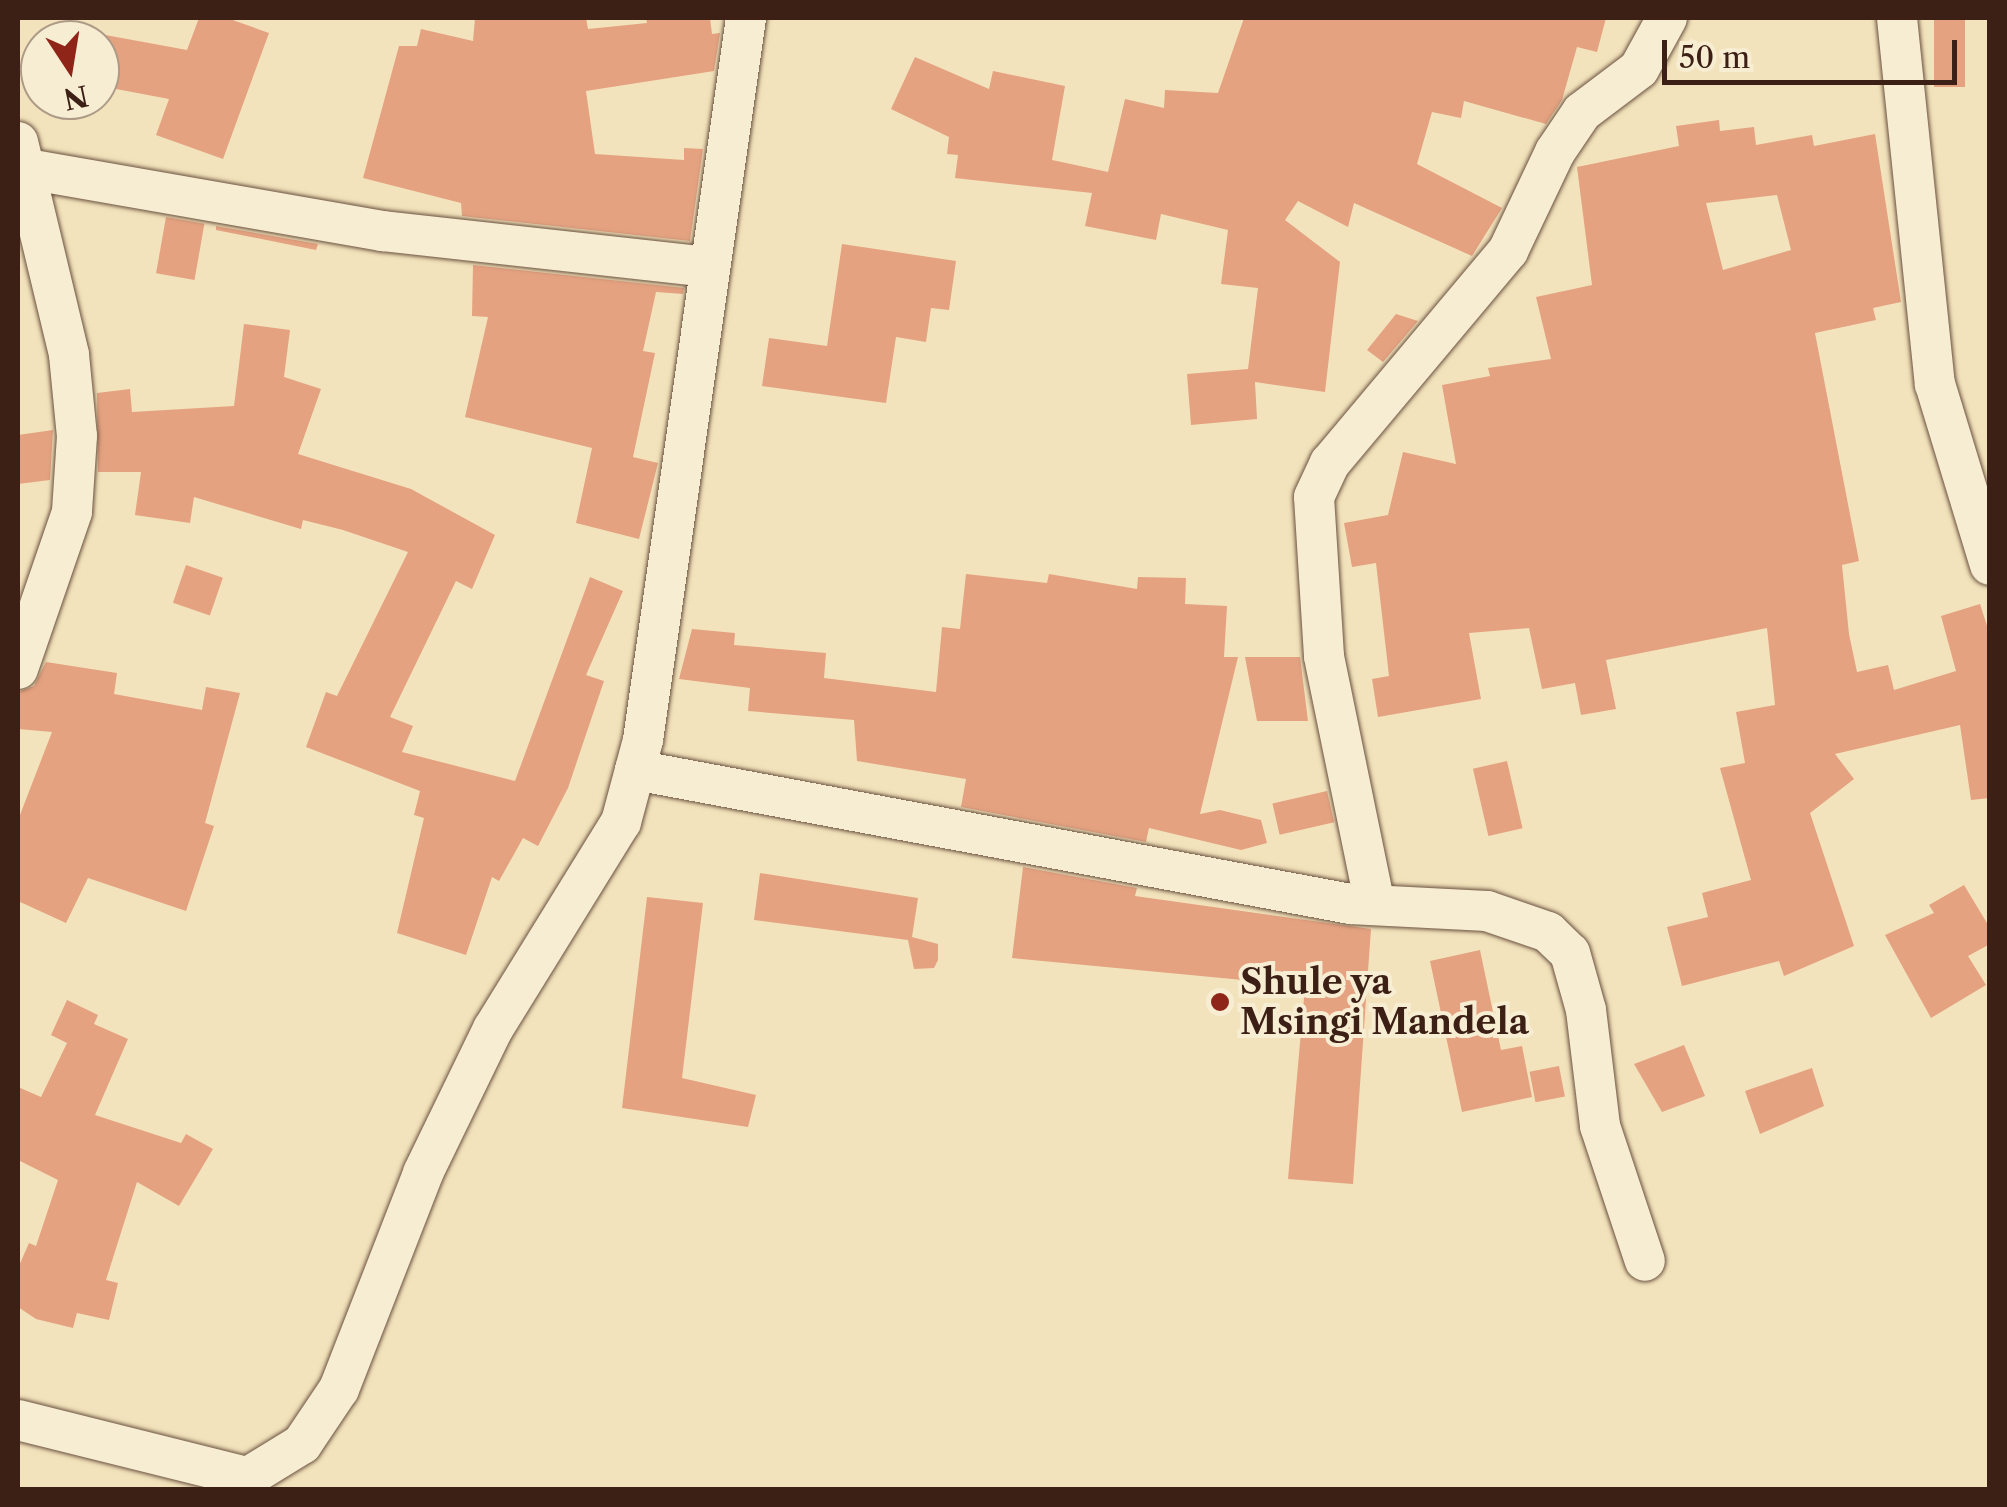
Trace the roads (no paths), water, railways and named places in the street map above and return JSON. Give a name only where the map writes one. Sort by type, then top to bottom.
[{"type":"street","points":[[18,1420],[235,1482],[302,1444],[339,1389],[423,1172],[493,1029],[621,822],[635,770],[746,18]]},
{"type":"street","points":[[1376,905],[1324,656],[1314,497],[1330,463],[1508,251],[1556,152],[1582,112],[1639,68],[1667,18]]},
{"type":"street","points":[[1897,18],[1936,384],[1990,565]]},
{"type":"street","points":[[18,670],[72,512],[78,436],[70,355],[22,155],[382,231],[710,267]]},
{"type":"street","points":[[635,770],[1376,905],[1486,911],[1548,932],[1570,952],[1586,1010],[1600,1126],[1644,1261]]},
{"type":"place","name":"Shule ya Msingi Mandela","points":[[1220,1002]]}]
